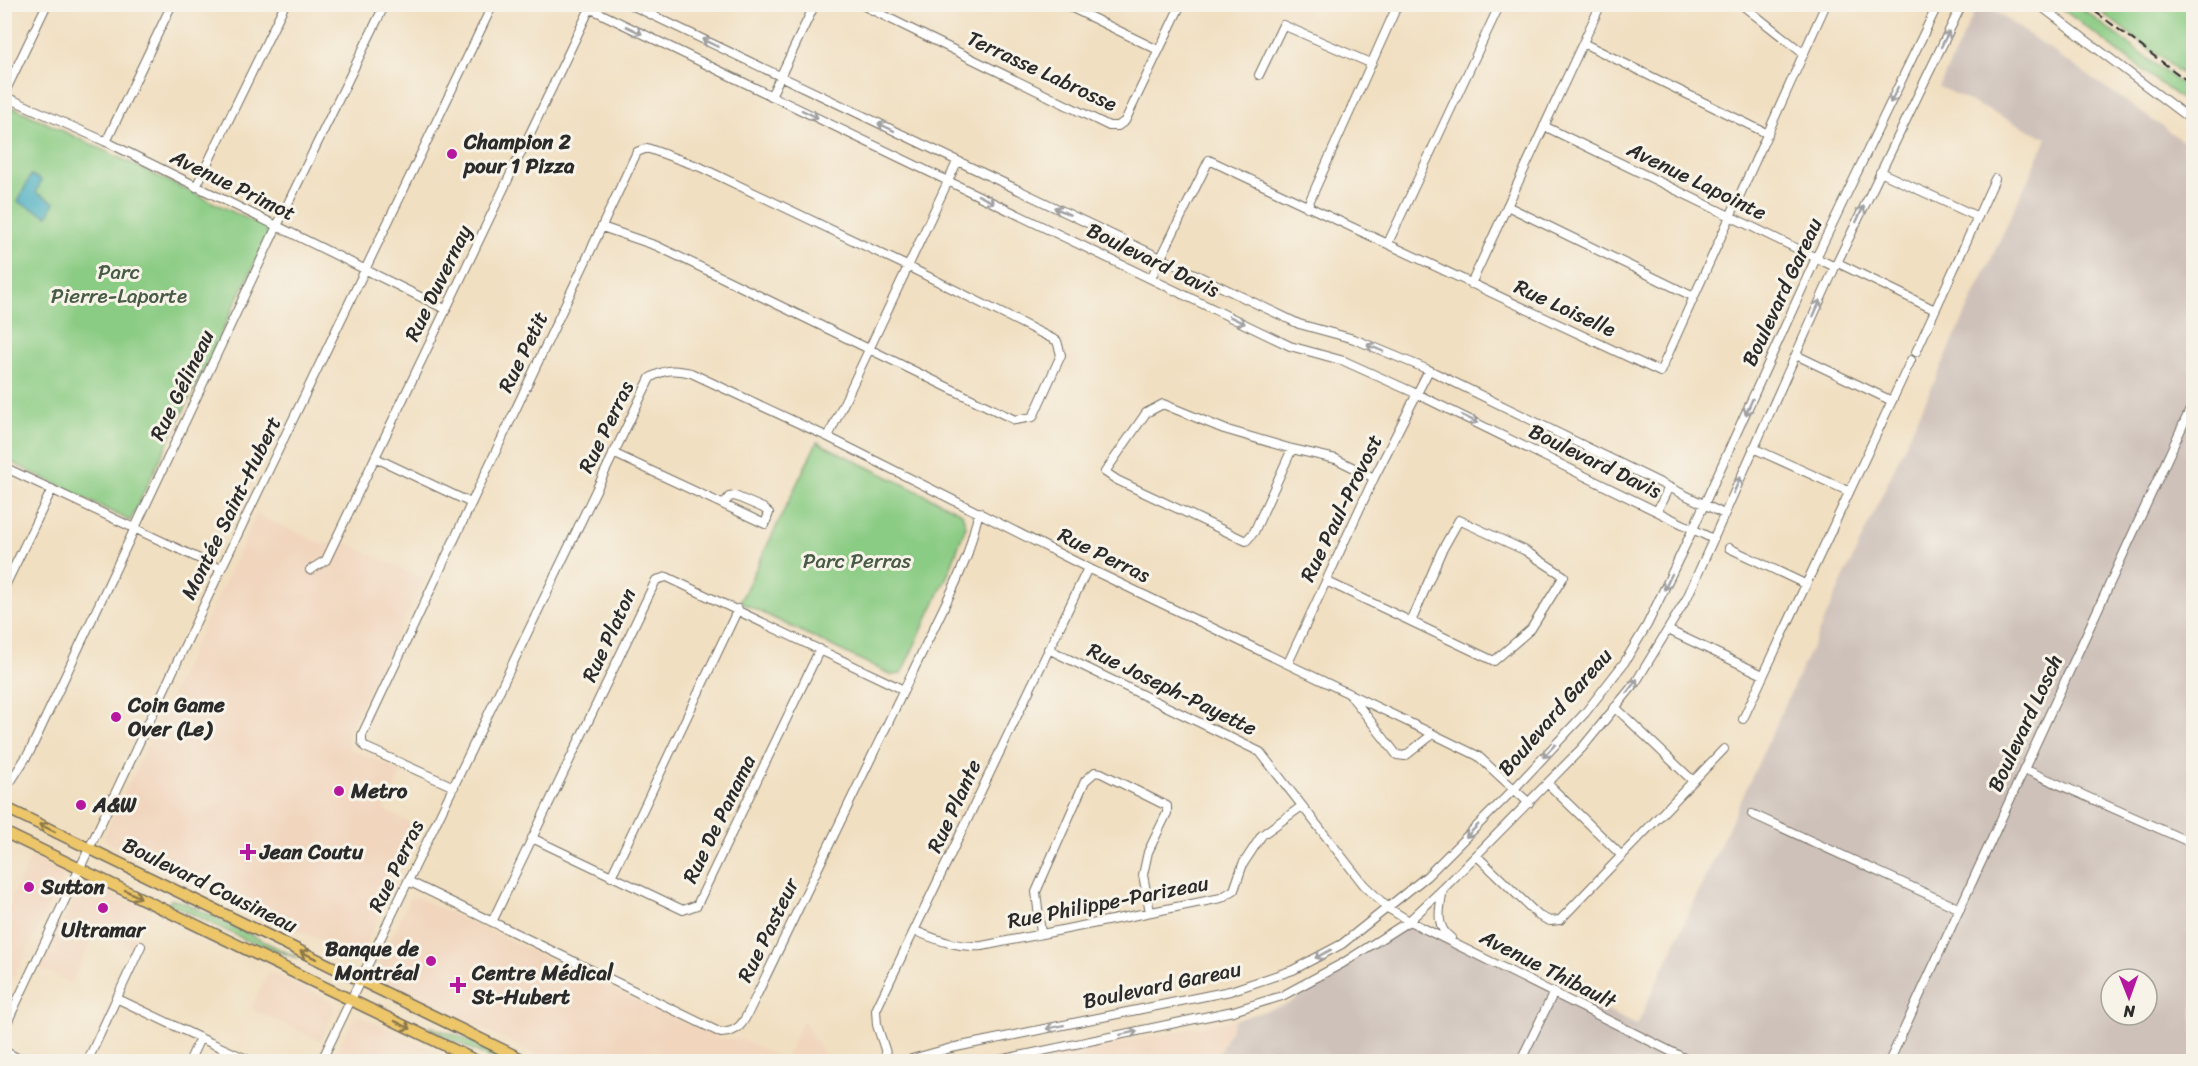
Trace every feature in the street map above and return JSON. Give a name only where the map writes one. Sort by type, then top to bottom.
[{"type":"main road","name":"Boulevard Cousineau","points":[[4,807],[528,1062]]},
{"type":"main road","name":"Boulevard Cousineau","points":[[4,831],[479,1062]]},
{"type":"street","points":[[4,95],[47,4]]},
{"type":"street","points":[[106,142],[172,4]]},
{"type":"street","points":[[196,188],[285,4]]},
{"type":"street","name":"Rue Gélineau","points":[[8,781],[30,751],[277,226],[385,4]]},
{"type":"street","name":"Montée Saint-Hubert","points":[[4,1029],[221,569],[493,4]]},
{"type":"street","name":"Boulevard Davis","points":[[582,4],[1290,346],[1344,361],[1417,394],[1713,539]]},
{"type":"street","name":"Boulevard Davis","points":[[629,4],[1299,324],[1354,339],[1429,370],[1724,514]]},
{"type":"street","points":[[771,96],[815,4]]},
{"type":"street","name":"Terrasse Labrosse","points":[[860,4],[1109,126],[1118,126],[1125,121],[1181,4]]},
{"type":"street","points":[[1064,4],[1158,50]]},
{"type":"street","points":[[1307,207],[1398,4]]},
{"type":"street","points":[[1388,243],[1500,4]]},
{"type":"street","points":[[1471,284],[1601,4]]},
{"type":"street","points":[[1741,4],[1804,54]]},
{"type":"street","name":"Rue Loiselle","points":[[1151,278],[1209,160],[1660,372],[1826,4]]},
{"type":"street","name":"Boulevard Gareau","points":[[901,1062],[951,1048],[1259,983],[1293,970],[1341,944],[1428,876],[1514,789],[1585,712],[1624,663],[1647,625],[1816,258],[1938,4]]},
{"type":"street","name":"Boulevard Gareau","points":[[990,1062],[1233,1011],[1282,996],[1343,963],[1409,921],[1477,856],[1582,748],[1636,682],[1687,598],[1880,172],[1962,4]]},
{"type":"street","points":[[2038,4],[2193,122]]},
{"type":"street","name":"Rue Duvernay","points":[[310,570],[326,560],[591,7]]},
{"type":"street","points":[[1259,75],[1283,25],[1370,63]]},
{"type":"street","points":[[1583,43],[1768,134]]},
{"type":"street","name":"Avenue Primot","points":[[4,95],[106,142],[445,309]]},
{"type":"street","name":"Avenue Lapointe","points":[[1544,126],[1816,258],[1837,265],[1935,310]]},
{"type":"street","name":"Rue Petit","points":[[454,787],[365,747],[362,735],[637,152],[647,148],[700,167],[907,266],[1057,341],[1061,355],[1033,417],[1015,420],[868,348]]},
{"type":"street","points":[[828,437],[957,162]]},
{"type":"street","points":[[1880,172],[1978,217]]},
{"type":"street","points":[[1743,719],[1995,179]]},
{"type":"street","points":[[1507,206],[1694,297]]},
{"type":"street","points":[[602,227],[657,246],[868,348]]},
{"type":"street","points":[[1796,355],[1892,401]]},
{"type":"street","name":"Rue Perras","points":[[321,1062],[650,378],[662,371],[675,369],[691,373],[828,437],[1088,568],[1478,756],[1529,803]]},
{"type":"street","name":"Rue Paul-Provost","points":[[1288,663],[1374,478],[1429,370]]},
{"type":"street","name":"Boulevard Losch","points":[[1889,1062],[2193,401]]},
{"type":"street","points":[[1292,449],[1254,532],[1246,541],[1127,485],[1105,472],[1146,413],[1163,404],[1224,429],[1336,459],[1374,478]]},
{"type":"street","points":[[1754,448],[1848,491]]},
{"type":"street","points":[[613,453],[765,524],[768,519],[769,513],[763,508],[735,495],[729,497],[724,504]]},
{"type":"street","points":[[376,458],[471,503]]},
{"type":"street","points":[[4,467],[221,569]]},
{"type":"street","points":[[1656,511],[1669,487]]},
{"type":"street","points":[[4,588],[52,489]]},
{"type":"street","name":"Rue Pasteur","points":[[408,881],[721,1033],[738,1028],[747,1016],[960,573],[979,512]]},
{"type":"street","points":[[1326,581],[1494,661],[1531,629],[1564,576],[1524,550],[1459,520],[1441,552],[1412,620]]},
{"type":"street","points":[[1729,548],[1805,584]]},
{"type":"street","name":"Rue Plante","points":[[889,1062],[877,1025],[876,1010],[1088,568]]},
{"type":"street","name":"Rue Platon","points":[[492,922],[656,580],[667,577],[904,690]]},
{"type":"street","points":[[611,877],[738,609]]},
{"type":"street","points":[[1668,630],[1763,675]]},
{"type":"street","name":"Rue De Panama","points":[[532,838],[683,910],[697,906],[820,649]]},
{"type":"street","name":"Rue Joseph-Payette","points":[[1048,649],[1260,752],[1364,885],[1388,908]]},
{"type":"street","name":"Rue Perras","points":[[1349,693],[1397,755],[1406,756],[1433,734]]},
{"type":"street","points":[[1615,707],[1693,782]]},
{"type":"street","points":[[1477,856],[1539,916],[1550,921],[1560,920],[1724,749]]},
{"type":"street","points":[[2024,769],[2193,844]]},
{"type":"street","points":[[1041,934],[1036,892],[1085,782],[1095,772],[1167,806],[1167,813],[1148,852],[1143,875],[1150,912]]},
{"type":"street","points":[[1548,784],[1622,856]]},
{"type":"street","name":"Rue Philippe-Parizeau","points":[[915,931],[945,943],[966,947],[1221,898],[1234,890],[1243,864],[1262,835],[1302,806]]},
{"type":"street","points":[[1752,814],[1960,909]]},
{"type":"street","points":[[1443,889],[1439,912],[1442,927],[1445,934],[1461,945]]},
{"type":"street","name":"Avenue Thibault","points":[[1388,908],[1409,921],[1692,1062]]},
{"type":"street","points":[[87,1062],[141,946]]},
{"type":"street","points":[[1520,1062],[1554,992]]},
{"type":"street","points":[[116,998],[253,1062]]},
{"type":"street","points":[[189,1062],[200,1038]]},
{"type":"street","points":[[4,1052],[25,1062]]},
{"type":"shaded area","points":[[1978,5],[1986,5],[2193,148],[2193,1061],[1215,1062],[1235,1020],[1288,1004],[1411,921],[1637,1025],[2047,138],[1939,87]]},
{"type":"shaded area","points":[[257,514],[324,545],[344,542],[425,579],[347,733],[349,748],[402,772],[384,810],[423,829],[407,860],[393,879],[394,885],[359,958],[106,842],[104,836]]},
{"type":"shaded area","points":[[31,856],[62,871],[64,876],[13,979],[5,975],[5,913]]},
{"type":"shaded area","points":[[86,881],[148,911],[131,948],[95,931],[72,984],[40,969],[81,883]]},
{"type":"shaded area","points":[[416,897],[721,1039],[741,1039],[785,1060],[803,1020],[827,1061],[549,1061],[381,979],[377,970],[410,898]]},
{"type":"shaded area","points":[[269,971],[331,1001],[335,1008],[320,1041],[251,1009]]},
{"type":"shaded area","points":[[361,1016],[455,1061],[361,1061],[337,1050],[354,1018]]},
{"type":"shaded area","points":[[1235,1020],[1215,1061],[1022,1061]]},
{"type":"green space","points":[[2057,5],[2077,5],[2193,93],[2193,108]]},
{"type":"green space","points":[[2092,5],[2193,5],[2193,82]]},
{"type":"green space","name":"Parc Pierre-Laporte","points":[[13,107],[271,230],[130,521],[5,459],[4,125]]},
{"type":"green space","name":"Parc Perras","points":[[817,442],[962,513],[966,526],[949,572],[901,674],[892,675],[740,602]]},
{"type":"green space","points":[[171,899],[185,903],[300,959],[246,940],[169,903]]},
{"type":"green space","points":[[428,1028],[461,1037],[512,1061],[496,1061]]},
{"type":"water","points":[[31,175],[41,180],[36,193],[54,202],[48,216],[18,202]]},
{"type":"railway","points":[[2085,4],[2194,86]]},
{"type":"place","name":"Champion 2 pour 1 Pizza","points":[[452,154]]},
{"type":"place","name":"Coin Game Over (Le)","points":[[116,717]]},
{"type":"place","name":"Metro","points":[[339,791]]},
{"type":"place","name":"A&W","points":[[81,805]]},
{"type":"place","name":"Jean Coutu","points":[[248,852]]},
{"type":"place","name":"Sutton","points":[[29,887]]},
{"type":"place","name":"Ultramar","points":[[103,908]]},
{"type":"place","name":"Banque de Montréal","points":[[431,961]]},
{"type":"place","name":"Centre Médical St-Hubert","points":[[458,985]]}]
